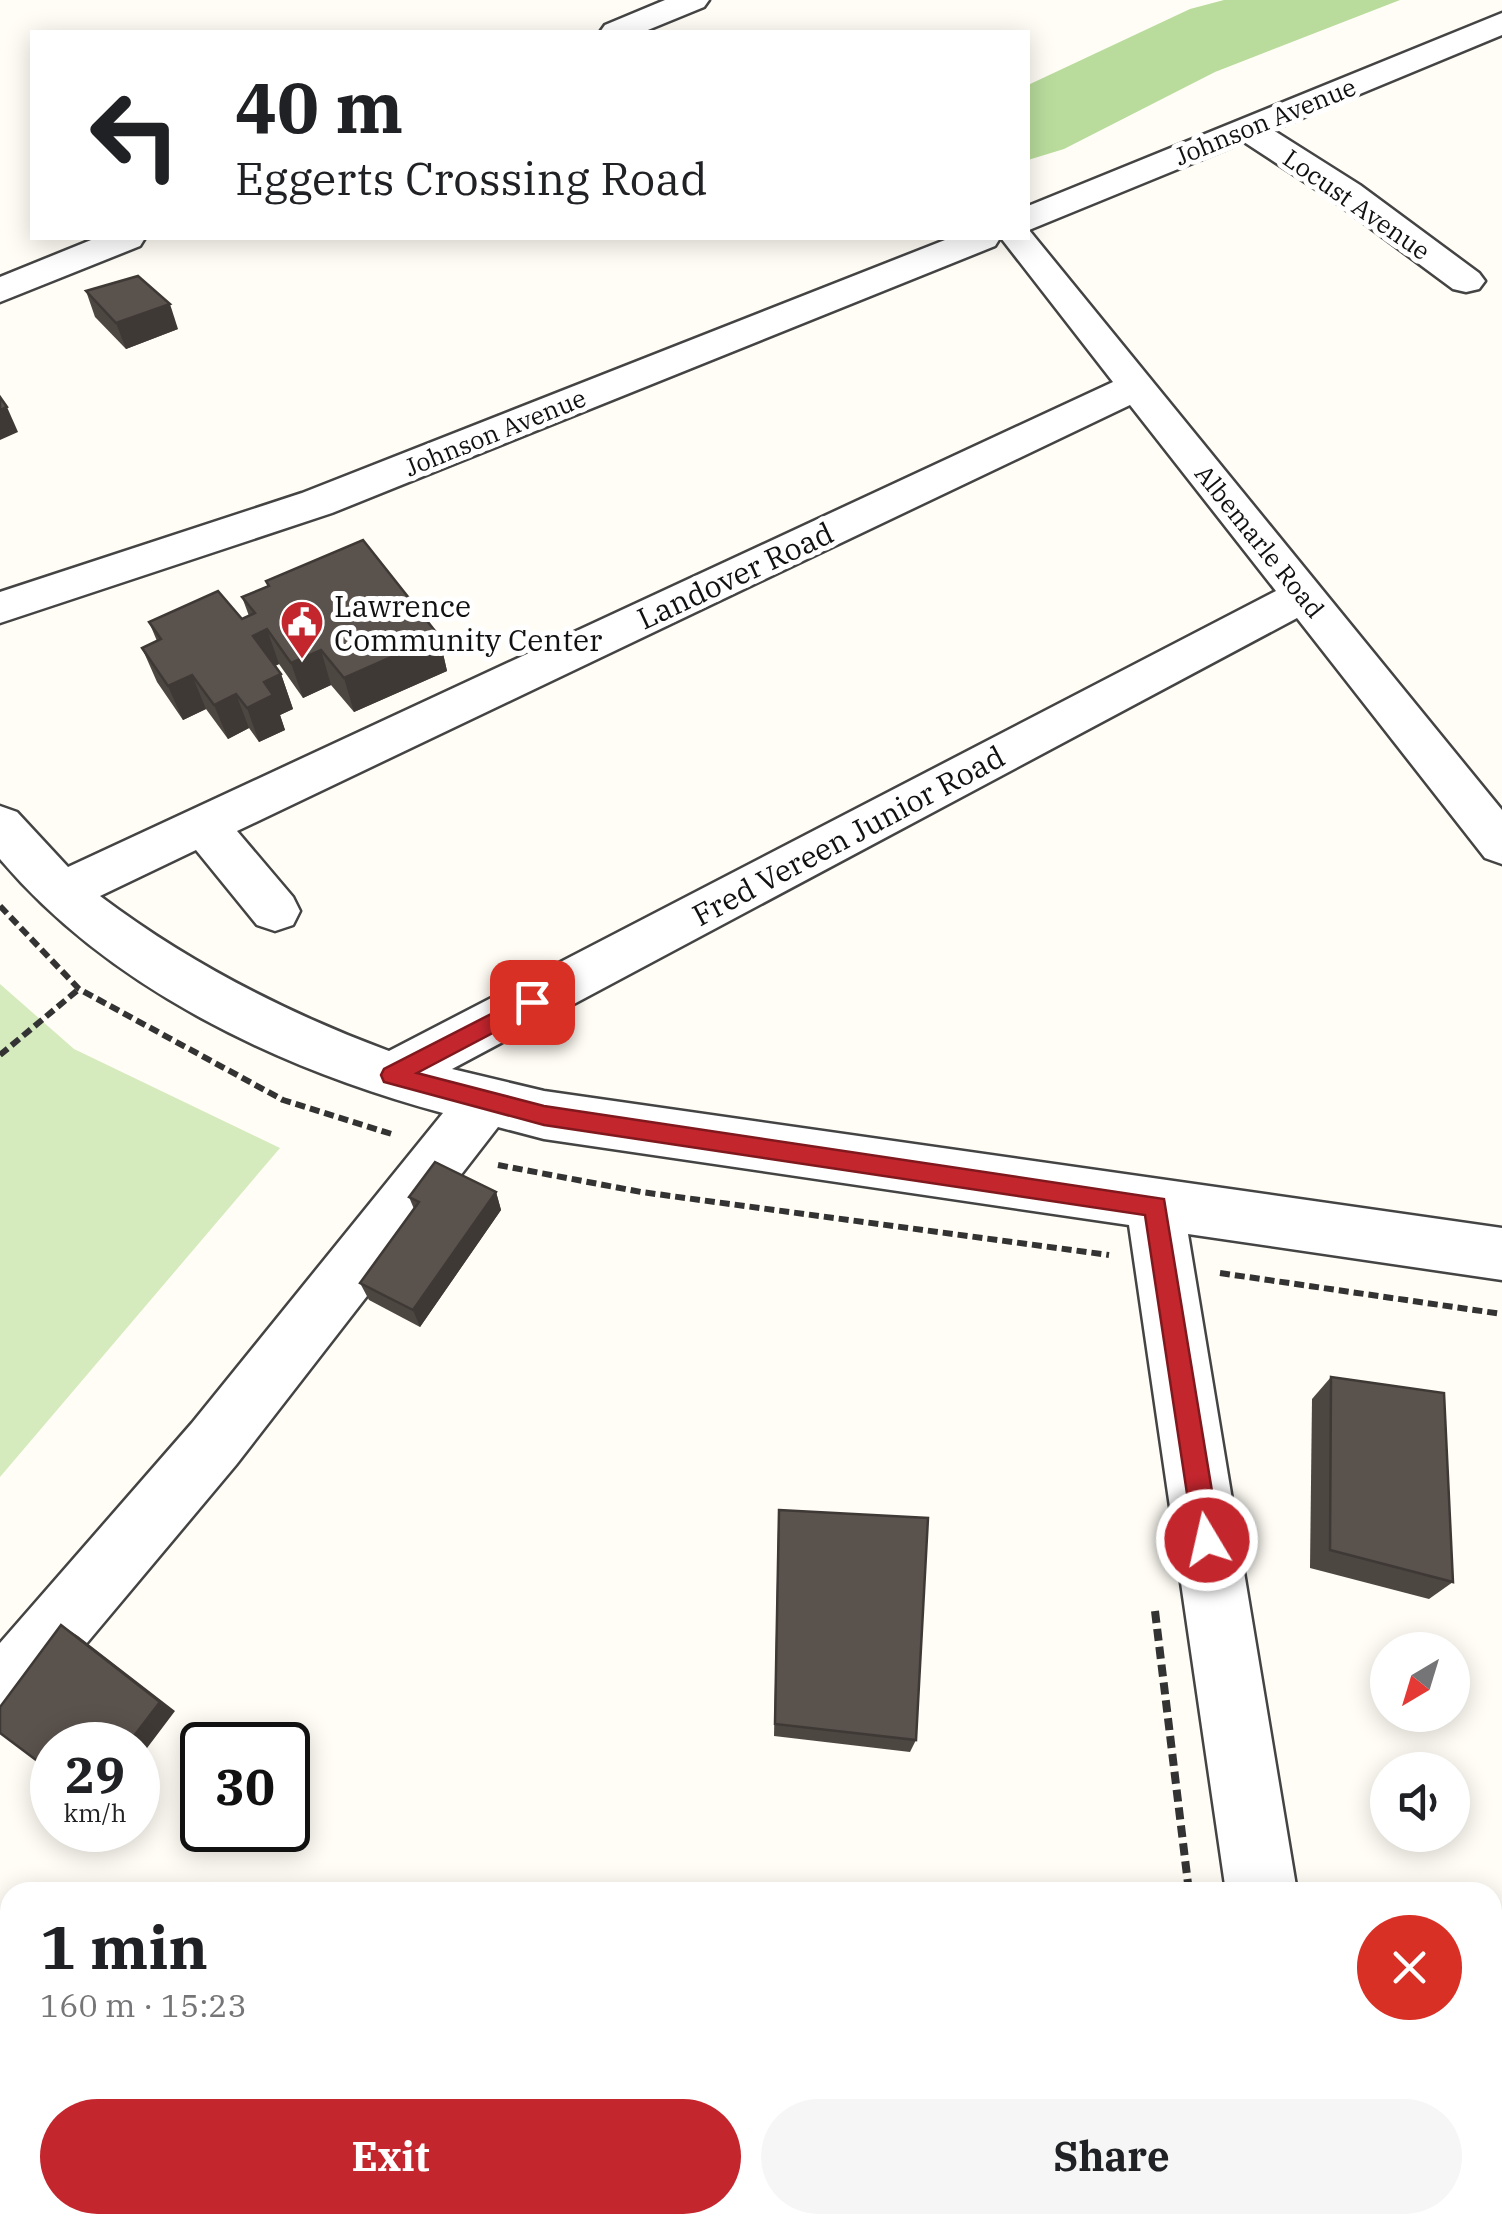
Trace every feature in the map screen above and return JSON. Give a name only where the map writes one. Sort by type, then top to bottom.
[{"type":"street","points":[[621,30],[693,0]]},
{"type":"street","points":[[1487,29],[1502,52]]},
{"type":"street","name":"Johnson Avenue","points":[[1030,218],[1487,29]]},
{"type":"street","name":"Locust Avenue","points":[[1248,129],[1347,193],[1466,281]]},
{"type":"street","points":[[0,291],[123,240]]},
{"type":"street","name":"Johnson Avenue","points":[[0,608],[316,503],[977,240]]},
{"type":"street","name":"Albemarle Road","points":[[1021,240],[1502,844]]},
{"type":"street","name":"Landover Road","points":[[62,892],[1136,387]]},
{"type":"street","name":"Fred Vereen Junior Road","points":[[392,1075],[1303,596]]},
{"type":"street","points":[[204,825],[275,912]]},
{"type":"street","points":[[0,826],[62,892],[106,929],[198,990],[278,1031],[392,1075],[544,1115],[1502,1254]]},
{"type":"street","points":[[0,1694],[225,1430],[487,1099]]},
{"type":"street","points":[[1155,1206],[1260,1882]]},
{"type":"path","points":[[0,1055],[79,989]]},
{"type":"green space","points":[[1224,0],[1400,0],[1215,72],[1064,149],[1030,159],[1030,84],[1190,9]]},
{"type":"green space","points":[[0,984],[74,1049],[280,1148],[0,1477]]},
{"type":"building","points":[[138,276],[170,304],[116,323],[86,291]]},
{"type":"building","points":[[363,540],[439,636],[344,678],[321,650],[291,663],[267,629],[253,636],[281,674],[264,682],[273,695],[247,708],[236,694],[214,705],[192,675],[168,686],[142,648],[161,639],[149,622],[218,591],[242,619],[255,613],[242,597],[269,586],[266,581]]},
{"type":"building","points":[[435,1162],[496,1192],[413,1310],[360,1283],[419,1202],[409,1197]]},
{"type":"building","points":[[1331,1377],[1444,1393],[1453,1582],[1330,1550]]},
{"type":"building","points":[[779,1510],[928,1518],[916,1740],[775,1724]]},
{"type":"building","points":[[61,1625],[160,1702],[145,1722],[30,1722],[30,1756],[0,1733],[0,1707]]},
{"type":"place","name":"Lawrence Community Center","points":[[302,660]]},
{"type":"route","points":[[532,1002],[392,1075],[544,1115],[1155,1206],[1207,1540]]}]
